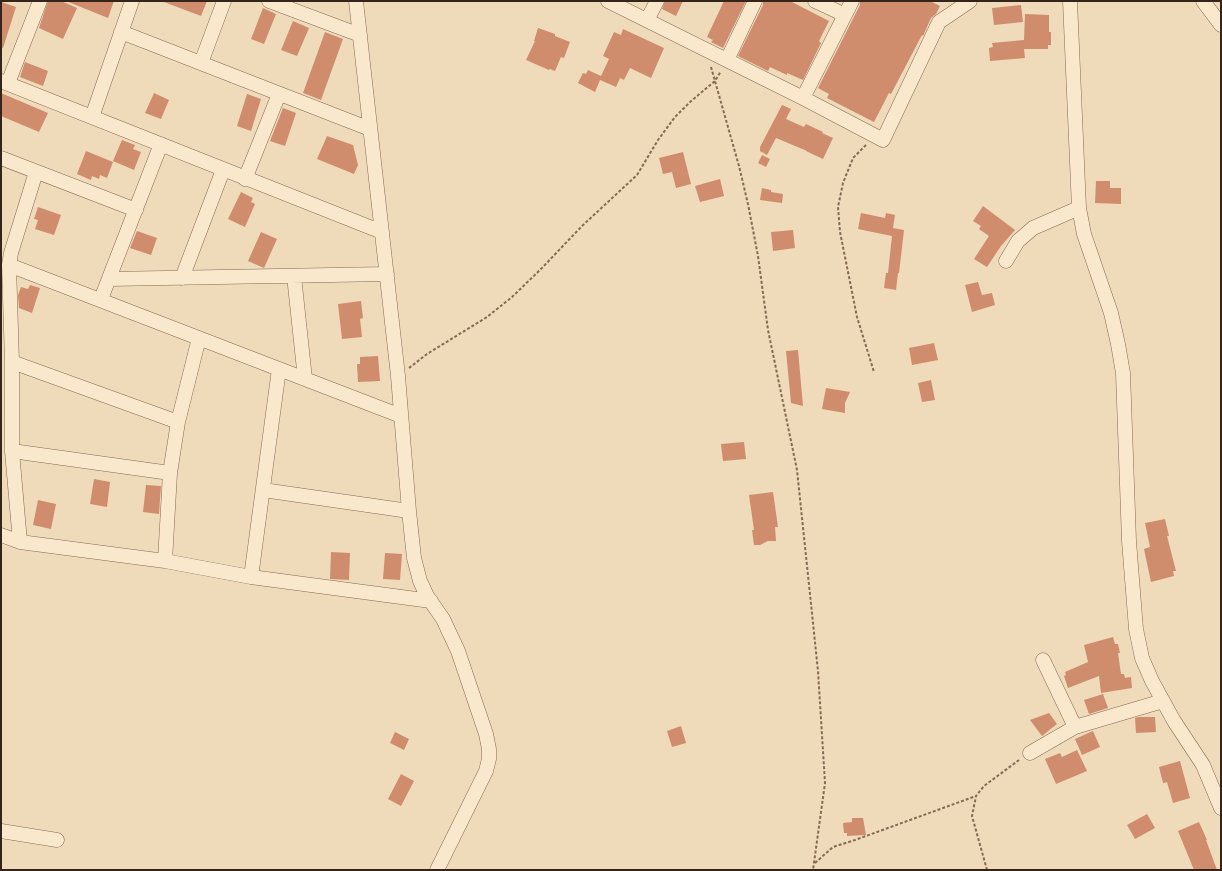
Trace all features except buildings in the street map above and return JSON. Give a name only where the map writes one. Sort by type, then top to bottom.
[{"type":"street","points":[[40,1],[4,82],[161,144],[222,170],[382,232]]},
{"type":"street","points":[[92,117],[132,1]]},
{"type":"street","points":[[201,63],[224,1]]},
{"type":"street","points":[[269,1],[360,35]]},
{"type":"street","points":[[356,1],[398,376],[409,510],[416,567],[420,581],[449,630],[458,651],[486,734],[490,754],[486,771],[437,870]]},
{"type":"street","points":[[608,1],[803,98],[883,140],[939,22],[970,1]]},
{"type":"street","points":[[647,20],[657,1]]},
{"type":"street","points":[[727,60],[755,1]]},
{"type":"street","points":[[815,1],[845,15]]},
{"type":"street","points":[[803,98],[852,1]]},
{"type":"street","points":[[1070,1],[1079,208],[1084,234],[1112,313],[1123,374],[1129,534],[1136,630],[1142,658],[1152,681],[1174,721],[1203,765],[1221,808]]},
{"type":"street","points":[[1203,1],[1221,25]]},
{"type":"street","points":[[121,32],[370,129]]},
{"type":"street","points":[[245,179],[279,94]]},
{"type":"street","points":[[101,299],[161,144]]},
{"type":"street","points":[[1,158],[136,210]]},
{"type":"street","points":[[182,278],[222,170]]},
{"type":"street","points":[[20,542],[12,451],[10,265],[11,253],[36,172]]},
{"type":"street","points":[[1006,261],[1018,241],[1033,228],[1079,208]]},
{"type":"street","points":[[10,265],[401,416]]},
{"type":"street","points":[[109,279],[387,274]]},
{"type":"street","points":[[294,276],[305,379]]},
{"type":"street","points":[[164,561],[170,473],[178,422],[199,338]]},
{"type":"street","points":[[12,362],[178,422]]},
{"type":"street","points":[[251,578],[279,369]]},
{"type":"street","points":[[12,451],[170,473]]},
{"type":"street","points":[[263,490],[409,510]]},
{"type":"street","points":[[1,535],[20,542],[164,561],[251,578],[431,601]]},
{"type":"street","points":[[1043,660],[1075,727]]},
{"type":"street","points":[[1030,753],[1075,727],[1163,701]]},
{"type":"street","points":[[1,831],[57,840]]},
{"type":"path","points":[[707,50],[748,204],[758,256],[768,330],[797,470],[818,671],[825,783],[813,870]]},
{"type":"path","points":[[398,376],[427,354],[487,317],[540,270],[582,226],[637,175],[658,140],[675,117],[715,81],[727,60]]},
{"type":"path","points":[[874,372],[857,317],[840,232],[838,207],[843,183],[853,158],[866,146],[883,140]]},
{"type":"path","points":[[987,870],[972,816],[976,796],[984,786],[1030,753]]},
{"type":"path","points":[[814,863],[833,847],[976,796]]}]
